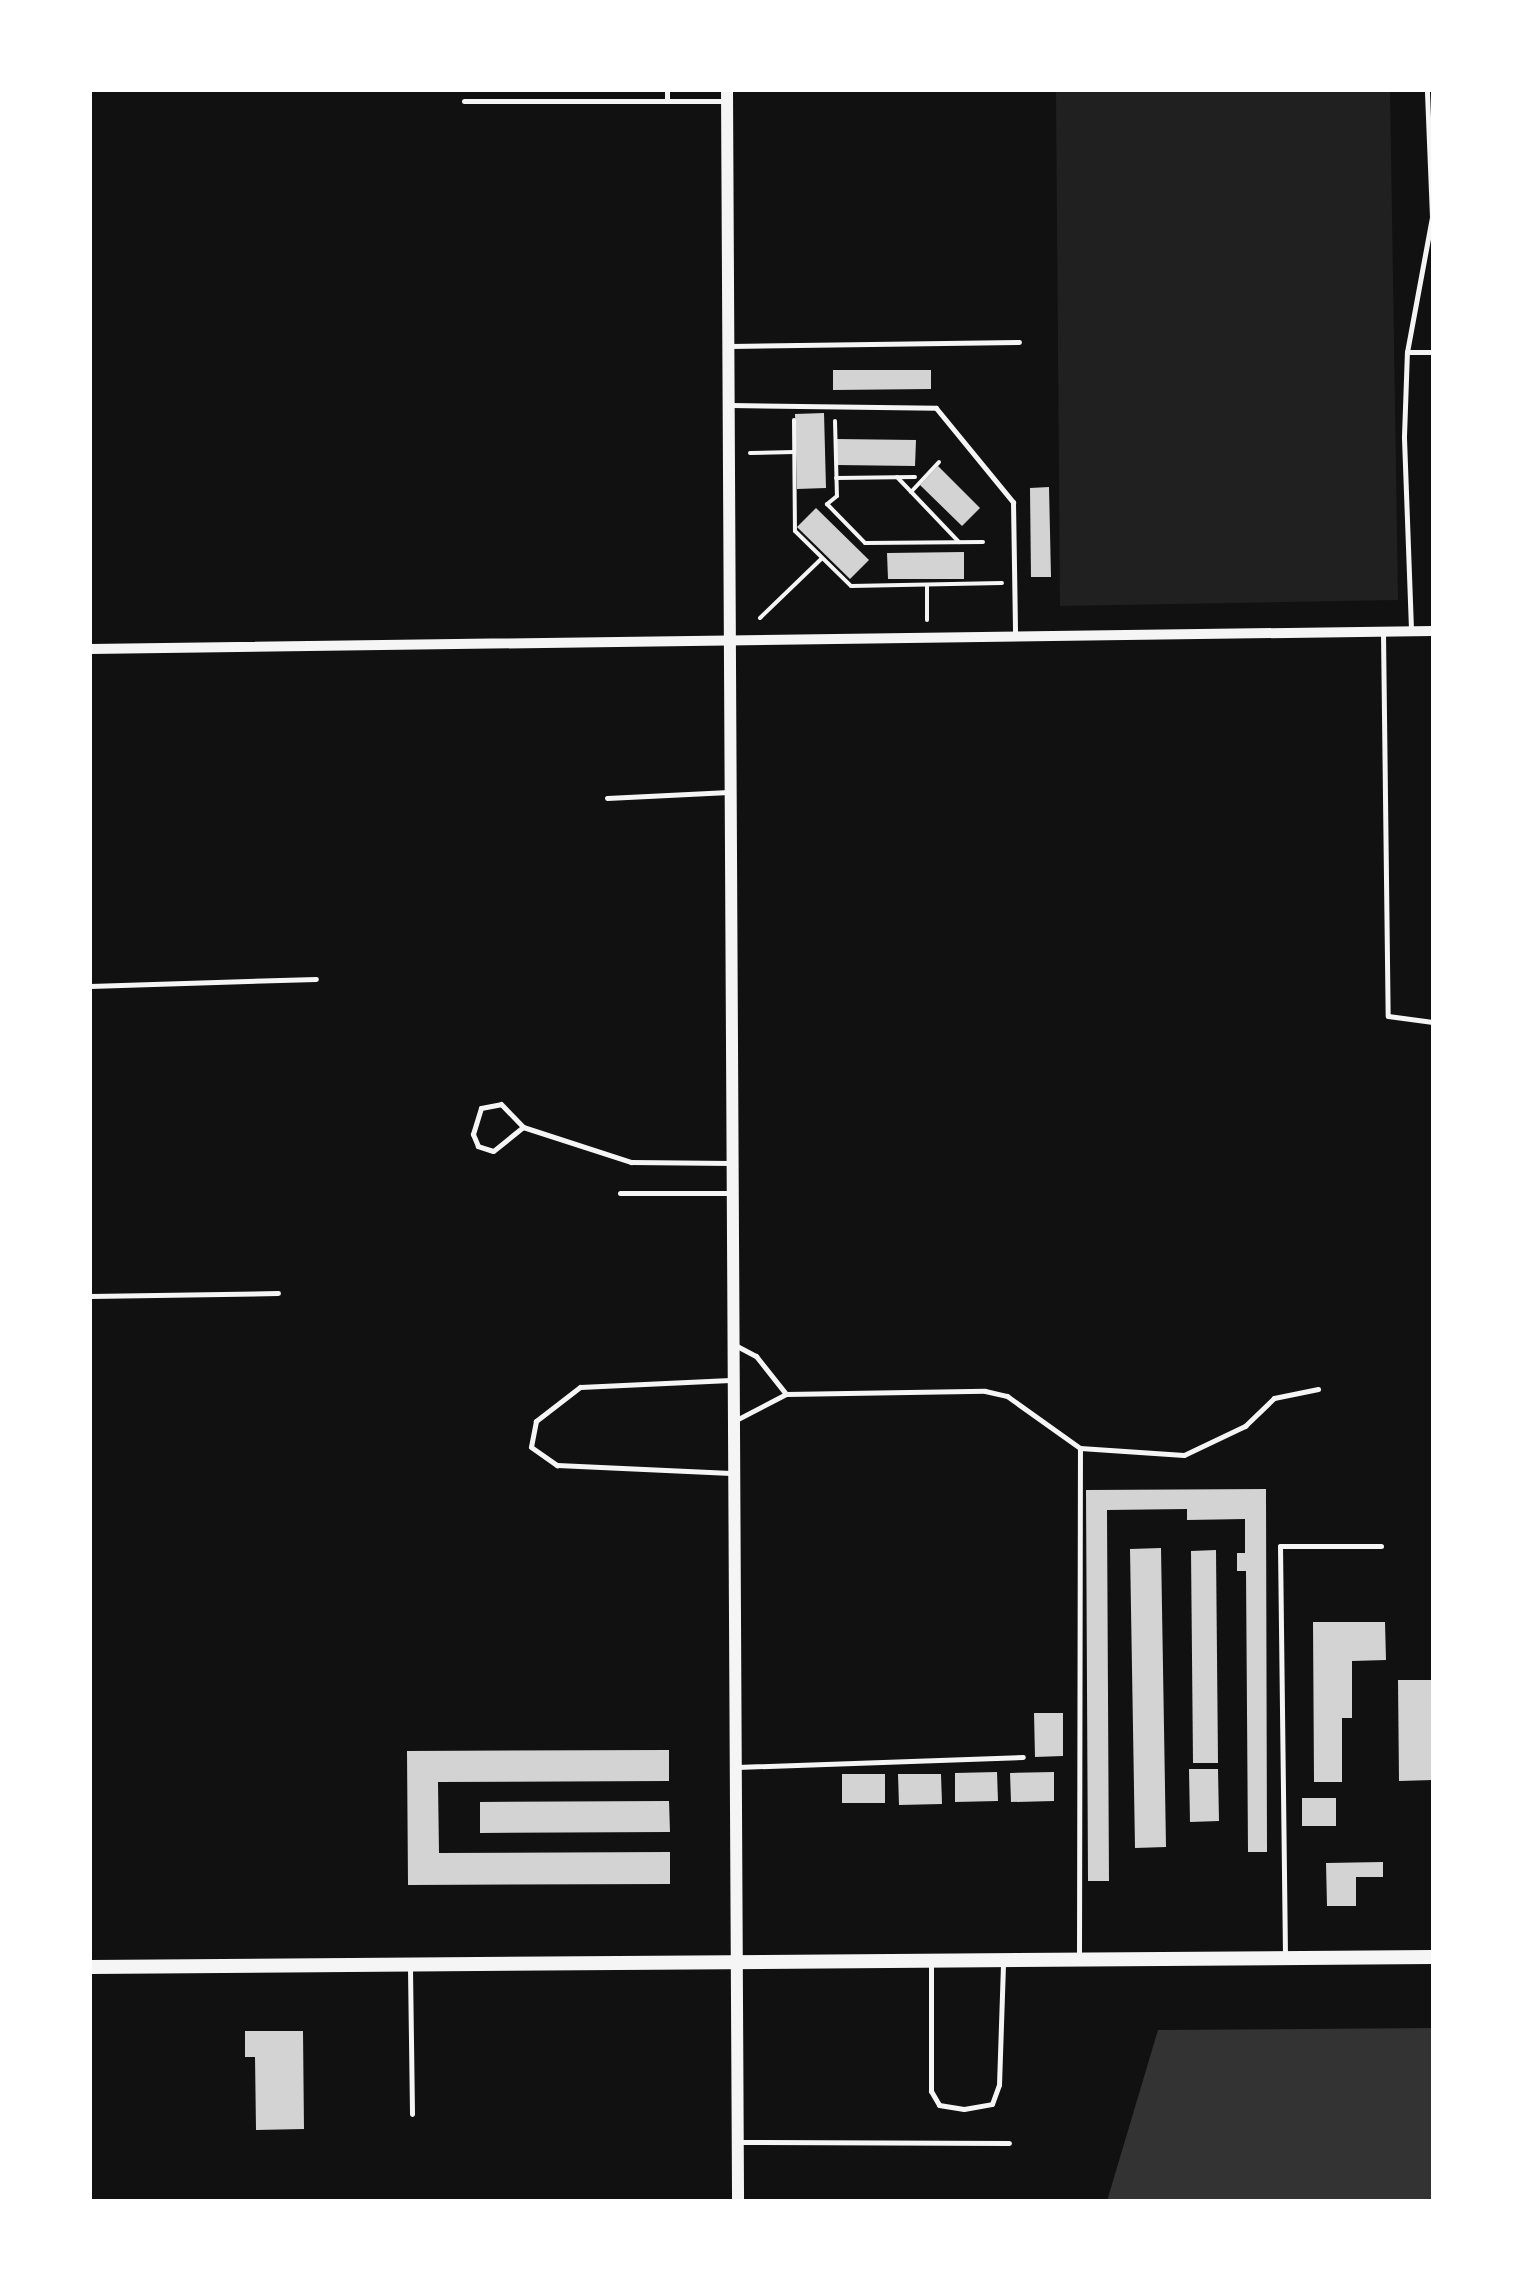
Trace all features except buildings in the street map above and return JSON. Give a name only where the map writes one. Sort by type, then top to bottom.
[{"type":"main road","points":[[90,1967],[1433,1956]]},
{"type":"street","points":[[727,96],[738,2201]]},
{"type":"street","points":[[90,649],[1433,631]]},
{"type":"lane","points":[[667,90],[668,101]]},
{"type":"lane","points":[[1410,632],[1407,352],[1432,217],[1427,90]]},
{"type":"lane","points":[[464,101],[668,101],[727,96]]},
{"type":"lane","points":[[728,346],[1019,342]]},
{"type":"lane","points":[[1407,352],[1433,352]]},
{"type":"lane","points":[[728,405],[936,408],[1012,502],[1015,639]]},
{"type":"lane","points":[[1383,633],[1388,1016],[1433,1022]]},
{"type":"lane","points":[[607,798],[728,792]]},
{"type":"lane","points":[[90,986],[316,979]]},
{"type":"lane","points":[[523,1127],[493,1151],[478,1146],[474,1134],[481,1108],[494,1103],[523,1127],[630,1162],[731,1163]]},
{"type":"lane","points":[[620,1193],[731,1193]]},
{"type":"lane","points":[[90,1296],[278,1293]]},
{"type":"lane","points":[[732,1344],[756,1356],[786,1394]]},
{"type":"lane","points":[[732,1380],[580,1387],[536,1422],[531,1446],[557,1465],[733,1473]]},
{"type":"lane","points":[[733,1422],[786,1394],[985,1391],[1008,1396],[1080,1448],[1184,1455],[1245,1426],[1274,1398],[1318,1390]]},
{"type":"lane","points":[[1079,1959],[1080,1448]]},
{"type":"lane","points":[[1285,1958],[1280,1546],[1381,1546]]},
{"type":"lane","points":[[735,1767],[1023,1757]]},
{"type":"lane","points":[[1433,1800],[1433,1956]]},
{"type":"lane","points":[[931,1960],[932,2091],[939,2105],[964,2110],[992,2104],[999,2085],[1003,1960]]},
{"type":"lane","points":[[410,1966],[412,2114]]},
{"type":"lane","points":[[738,2142],[1008,2143]]},
{"type":"path","points":[[794,406],[795,531],[850,586],[1014,583]]},
{"type":"path","points":[[835,406],[837,496],[827,504],[865,543],[983,542]]},
{"type":"path","points":[[750,453],[794,452]]},
{"type":"path","points":[[911,492],[939,462]]},
{"type":"path","points":[[836,478],[915,478]]},
{"type":"path","points":[[897,478],[959,542]]},
{"type":"path","points":[[760,618],[822,558]]},
{"type":"path","points":[[927,585],[927,622]]},
{"type":"shaded area","points":[[1056,90],[1390,90],[1398,600],[1060,606]]},
{"type":"shaded area","points":[[1433,2028],[1433,2201],[1107,2201],[1158,2030]]}]
